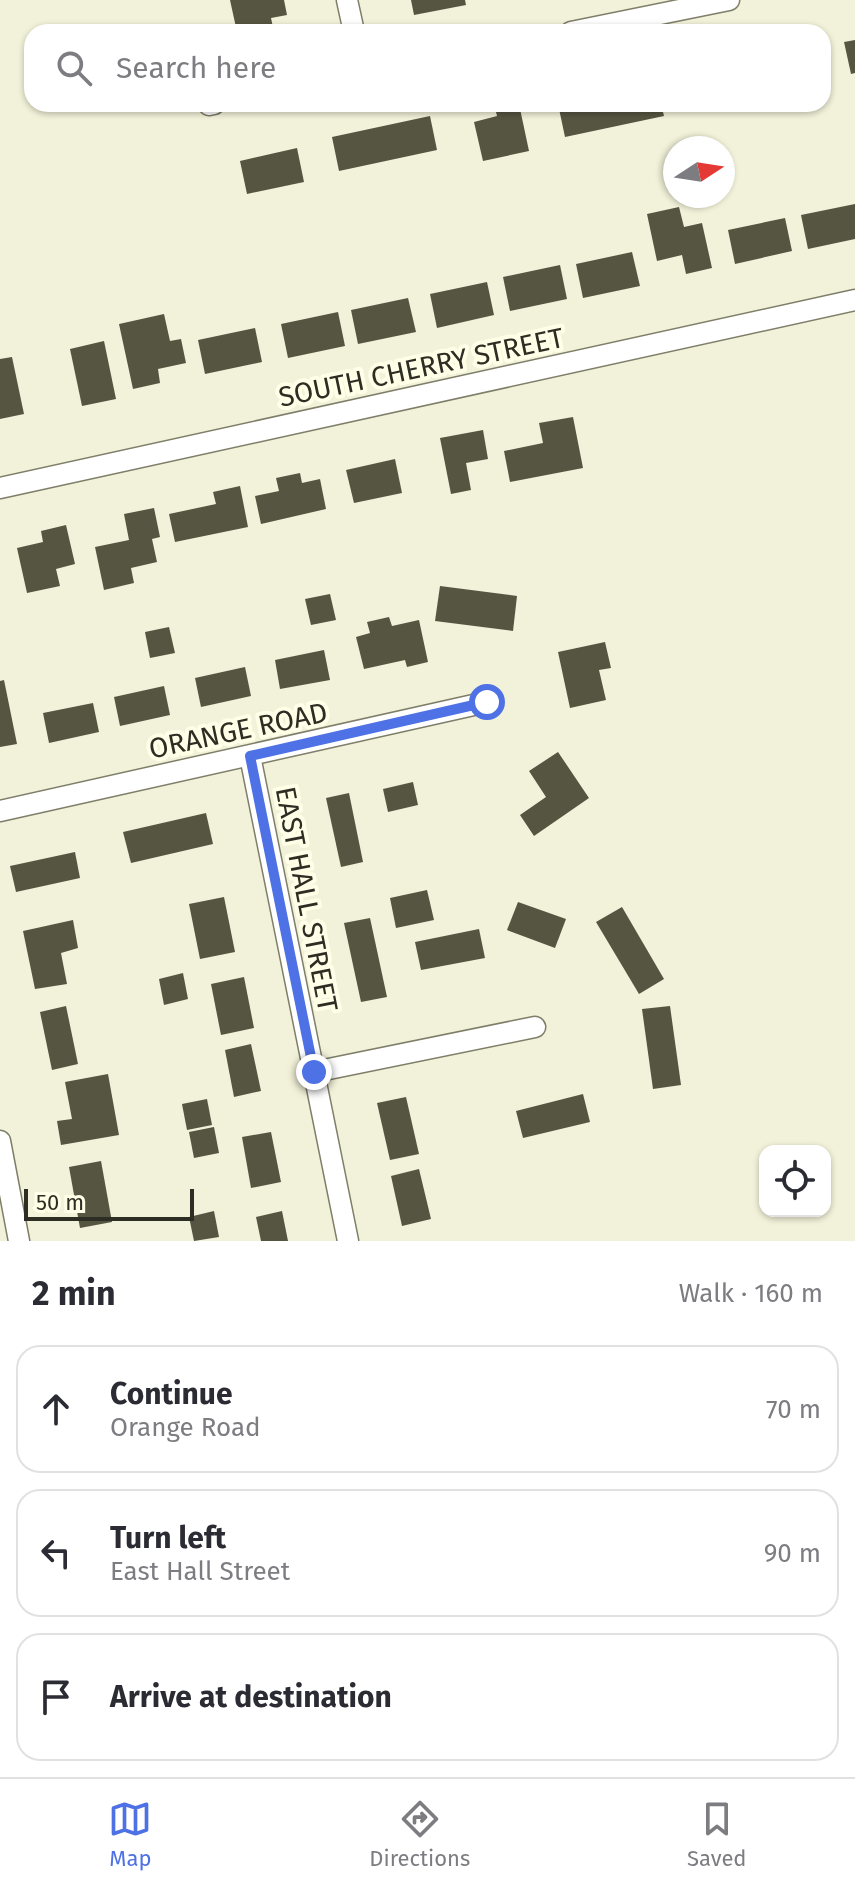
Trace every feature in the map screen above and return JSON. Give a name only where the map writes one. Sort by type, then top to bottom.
[{"type":"street","points":[[347,0],[352,24]]},
{"type":"street","points":[[602,24],[673,6],[729,0]]},
{"type":"street","name":"SOUTH CHERRY STREET","points":[[0,488],[855,300]]},
{"type":"street","name":"ORANGE ROAD","points":[[0,811],[487,702]]},
{"type":"street","name":"EAST HALL STREET","points":[[250,756],[348,1241]]},
{"type":"street","points":[[314,1072],[535,1027]]},
{"type":"street","points":[[0,1141],[19,1241]]},
{"type":"building","points":[[230,0],[284,0],[287,15],[271,18],[272,24],[235,24]]},
{"type":"building","points":[[411,0],[465,0],[466,5],[414,15]]},
{"type":"building","points":[[855,40],[855,73],[851,74],[844,42]]},
{"type":"building","points":[[496,112],[521,112],[529,151],[483,161],[474,122],[497,116]]},
{"type":"building","points":[[560,112],[663,112],[664,116],[565,137]]},
{"type":"building","points":[[430,116],[437,150],[339,171],[332,137]]},
{"type":"building","points":[[297,148],[304,182],[247,194],[240,161]]},
{"type":"building","points":[[855,204],[855,239],[808,249],[801,215]]},
{"type":"building","points":[[679,208],[684,227],[702,223],[712,268],[686,274],[682,255],[657,261],[647,214]]},
{"type":"building","points":[[785,218],[792,251],[735,264],[728,230]]},
{"type":"building","points":[[632,252],[640,286],[583,298],[576,264]]},
{"type":"building","points":[[560,265],[567,299],[510,311],[503,277]]},
{"type":"building","points":[[487,282],[494,315],[437,328],[430,294]]},
{"type":"building","points":[[408,298],[416,332],[358,344],[351,310]]},
{"type":"building","points":[[338,312],[345,346],[288,358],[281,324]]},
{"type":"building","points":[[164,314],[170,341],[181,339],[186,363],[158,369],[160,383],[133,389],[119,324]]},
{"type":"building","points":[[255,328],[262,362],[205,374],[198,340]]},
{"type":"building","points":[[104,341],[116,399],[82,406],[70,349]]},
{"type":"building","points":[[12,357],[24,414],[0,419],[0,359]]},
{"type":"building","points":[[573,417],[583,468],[510,482],[504,451],[543,443],[539,423]]},
{"type":"building","points":[[483,430],[488,459],[466,463],[471,490],[451,494],[440,438]]},
{"type":"building","points":[[395,459],[402,493],[354,503],[346,470]]},
{"type":"building","points":[[300,473],[302,483],[320,479],[326,509],[261,524],[255,496],[279,491],[276,478]]},
{"type":"building","points":[[240,486],[248,527],[175,542],[169,514],[216,504],[213,492]]},
{"type":"building","points":[[154,508],[160,537],[152,539],[157,562],[131,568],[134,583],[104,590],[95,547],[129,540],[124,514]]},
{"type":"building","points":[[66,525],[75,564],[56,569],[60,586],[27,593],[17,548],[43,542],[41,531]]},
{"type":"building","points":[[440,586],[517,596],[513,631],[435,621]]},
{"type":"building","points":[[330,594],[336,620],[311,625],[305,599]]},
{"type":"building","points":[[389,617],[392,626],[419,620],[428,662],[407,667],[405,660],[364,669],[356,637],[370,633],[367,622]]},
{"type":"building","points":[[169,627],[175,653],[150,658],[145,632]]},
{"type":"building","points":[[605,642],[611,668],[599,670],[606,700],[570,708],[558,652]]},
{"type":"building","points":[[324,650],[330,680],[280,689],[275,660]]},
{"type":"building","points":[[245,667],[251,696],[201,707],[195,678]]},
{"type":"building","points":[[4,680],[17,744],[0,747],[0,681]]},
{"type":"building","points":[[164,686],[170,715],[120,726],[114,697]]},
{"type":"building","points":[[93,703],[99,732],[49,743],[43,713]]},
{"type":"building","points":[[558,752],[589,798],[534,836],[520,815],[546,797],[529,771]]},
{"type":"building","points":[[413,782],[418,805],[388,812],[383,789]]},
{"type":"building","points":[[349,793],[363,862],[341,867],[326,798]]},
{"type":"building","points":[[206,813],[213,844],[131,863],[123,832]]},
{"type":"building","points":[[75,852],[80,878],[16,892],[10,866]]},
{"type":"building","points":[[427,890],[434,920],[396,928],[390,898]]},
{"type":"building","points":[[224,897],[235,952],[200,959],[189,904]]},
{"type":"building","points":[[518,902],[566,919],[555,948],[507,930]]},
{"type":"building","points":[[622,907],[664,979],[639,994],[596,922]]},
{"type":"building","points":[[370,918],[387,997],[361,1002],[344,923]]},
{"type":"building","points":[[73,920],[78,948],[61,953],[67,984],[35,989],[23,931]]},
{"type":"building","points":[[479,929],[485,958],[421,970],[415,942]]},
{"type":"building","points":[[183,973],[188,999],[164,1005],[159,979]]},
{"type":"building","points":[[244,977],[254,1028],[221,1035],[211,984]]},
{"type":"building","points":[[66,1006],[78,1064],[52,1070],[40,1012]]},
{"type":"building","points":[[670,1006],[681,1085],[653,1089],[642,1009]]},
{"type":"building","points":[[251,1044],[261,1091],[234,1097],[225,1050]]},
{"type":"building","points":[[108,1074],[119,1135],[61,1145],[57,1121],[72,1119],[65,1082]]},
{"type":"building","points":[[583,1094],[590,1122],[523,1138],[516,1111]]},
{"type":"building","points":[[406,1097],[419,1154],[390,1160],[377,1103]]},
{"type":"building","points":[[207,1099],[212,1125],[187,1130],[182,1104]]},
{"type":"building","points":[[214,1127],[219,1153],[194,1158],[189,1132]]},
{"type":"building","points":[[271,1132],[281,1182],[251,1188],[242,1137]]},
{"type":"building","points":[[101,1161],[112,1222],[80,1228],[69,1167]]},
{"type":"building","points":[[419,1169],[431,1219],[402,1226],[391,1176]]},
{"type":"building","points":[[214,1211],[219,1237],[194,1241],[189,1217]]},
{"type":"building","points":[[282,1211],[288,1241],[261,1241],[256,1217]]},
{"type":"route","points":[[314,1072],[250,756],[487,702]]}]
